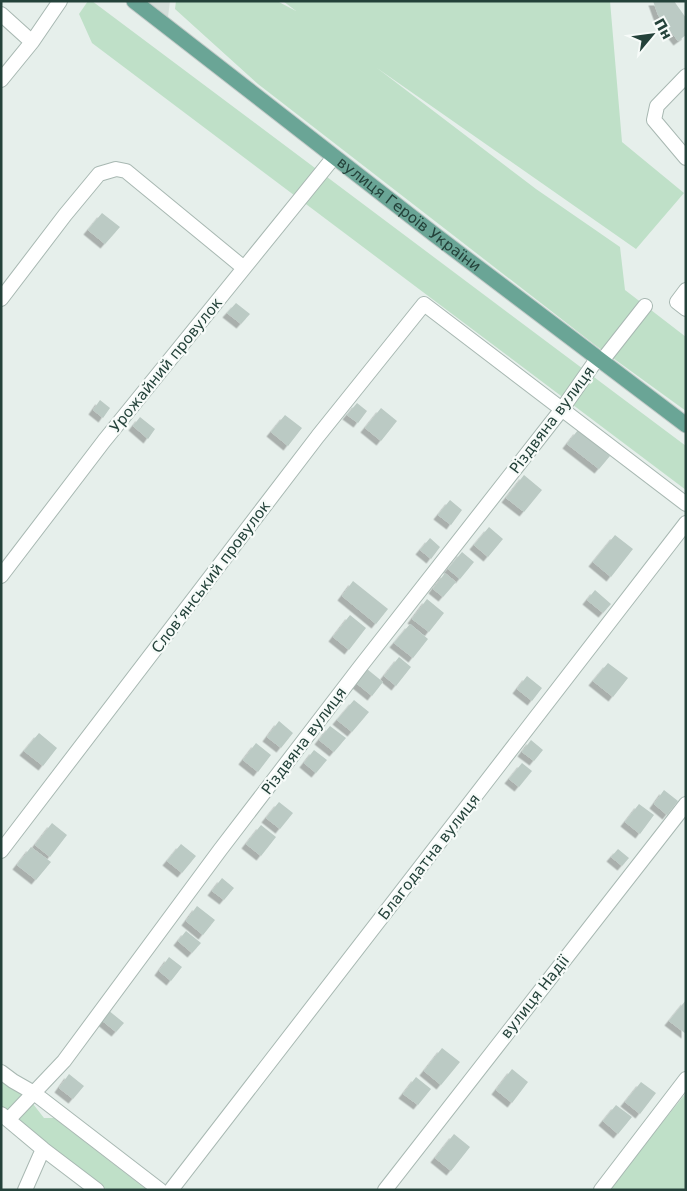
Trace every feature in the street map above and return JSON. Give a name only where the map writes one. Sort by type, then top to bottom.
[{"type":"main road","name":"вулиця Героїв України","points":[[134,1],[334,157],[686,425]]},
{"type":"street","points":[[1,80],[61,2]]},
{"type":"street","points":[[1,14],[32,42]]},
{"type":"street","points":[[686,76],[657,106],[654,120],[686,158]]},
{"type":"street","name":"Урожайний провулок","points":[[1,576],[104,441],[334,157]]},
{"type":"street","points":[[1,300],[65,215],[99,174],[116,169],[126,170],[244,268]]},
{"type":"street","points":[[686,290],[677,302],[686,309]]},
{"type":"street","name":"Словʼянський провулок","points":[[1,851],[318,436],[424,304],[562,410]]},
{"type":"street","name":"Різдвяна вулиця","points":[[5,1117],[34,1093],[64,1062],[360,667],[562,410],[599,360],[645,306]]},
{"type":"street","points":[[562,410],[686,504]]},
{"type":"street","name":"Благодатна вулиця","points":[[171,1190],[686,523]]},
{"type":"street","name":"вулиця Надії","points":[[385,1190],[686,804]]},
{"type":"street","points":[[1,1072],[34,1093],[160,1190]]},
{"type":"street","points":[[601,1190],[686,1078]]},
{"type":"street","points":[[5,1117],[97,1190]]},
{"type":"street","points":[[25,1190],[43,1149]]},
{"type":"shaded area","points":[[147,1],[170,1],[168,17]]},
{"type":"green space","points":[[88,1],[92,1],[686,446],[686,490],[92,43],[79,14]]},
{"type":"green space","points":[[176,1],[277,1],[296,11],[283,1],[610,1],[622,142],[684,193],[636,249],[377,68],[536,189],[620,247],[625,290],[686,337],[686,411],[595,345],[258,84],[175,9]]},
{"type":"green space","points":[[1,1075],[30,1100],[44,1118],[54,1118],[147,1190],[107,1190],[1,1108]]},
{"type":"green space","points":[[686,1093],[686,1190],[609,1190],[615,1181]]},
{"type":"building","points":[[653,1],[674,1],[686,18],[686,35],[678,41],[658,15]]},
{"type":"building","points":[[102,213],[120,227],[105,244],[88,230]]},
{"type":"building","points":[[236,303],[250,314],[241,324],[227,313]]},
{"type":"building","points":[[100,400],[110,408],[103,418],[93,410]]},
{"type":"building","points":[[357,403],[367,411],[358,423],[347,415]]},
{"type":"building","points":[[381,408],[397,421],[381,441],[365,428]]},
{"type":"building","points":[[285,415],[302,428],[288,446],[271,432]]},
{"type":"building","points":[[140,417],[155,429],[148,439],[133,426]]},
{"type":"building","points":[[578,430],[610,456],[599,469],[567,444]]},
{"type":"building","points":[[524,475],[542,490],[524,512],[506,498]]},
{"type":"building","points":[[450,500],[462,510],[451,525],[438,515]]},
{"type":"building","points":[[489,527],[503,539],[488,557],[474,545]]},
{"type":"building","points":[[615,535],[633,549],[611,577],[593,562]]},
{"type":"building","points":[[430,538],[440,547],[431,559],[420,550]]},
{"type":"building","points":[[462,552],[474,562],[460,579],[448,569]]},
{"type":"building","points":[[445,573],[456,582],[443,597],[433,589]]},
{"type":"building","points":[[353,581],[388,609],[376,624],[342,596]]},
{"type":"building","points":[[595,590],[611,604],[603,613],[587,600]]},
{"type":"building","points":[[427,599],[444,613],[429,632],[412,619]]},
{"type":"building","points":[[350,615],[366,628],[349,650],[333,637]]},
{"type":"building","points":[[410,624],[428,639],[413,658],[394,643]]},
{"type":"building","points":[[399,657],[411,667],[396,686],[384,676]]},
{"type":"building","points":[[608,663],[628,678],[613,697],[593,681]]},
{"type":"building","points":[[367,669],[383,682],[372,696],[356,683]]},
{"type":"building","points":[[527,676],[542,688],[532,701],[517,689]]},
{"type":"building","points":[[354,700],[369,712],[352,732],[337,720]]},
{"type":"building","points":[[279,721],[293,733],[281,748],[267,737]]},
{"type":"building","points":[[330,726],[346,738],[334,752],[319,740]]},
{"type":"building","points":[[39,733],[57,748],[43,766],[24,751]]},
{"type":"building","points":[[531,740],[543,750],[534,761],[522,752]]},
{"type":"building","points":[[256,743],[271,755],[258,772],[243,760]]},
{"type":"building","points":[[314,750],[327,760],[316,773],[304,763]]},
{"type":"building","points":[[522,763],[532,771],[519,787],[509,779]]},
{"type":"building","points":[[664,790],[678,801],[667,815],[654,804]]},
{"type":"building","points":[[279,802],[293,813],[280,829],[266,818]]},
{"type":"building","points":[[639,804],[654,815],[640,834],[625,822]]},
{"type":"building","points":[[52,823],[67,835],[50,857],[35,845]]},
{"type":"building","points":[[261,825],[276,837],[261,856],[246,844]]},
{"type":"building","points":[[181,844],[196,856],[182,873],[167,861]]},
{"type":"building","points":[[31,847],[51,862],[36,880],[17,865]]},
{"type":"building","points":[[618,849],[629,858],[622,866],[611,857]]},
{"type":"building","points":[[222,878],[234,888],[224,900],[212,891]]},
{"type":"building","points":[[197,906],[215,920],[203,935],[186,921]]},
{"type":"building","points":[[186,931],[201,943],[192,953],[178,941]]},
{"type":"building","points":[[169,957],[182,967],[171,981],[159,971]]},
{"type":"building","points":[[686,1000],[686,1034],[669,1021]]},
{"type":"building","points":[[108,1010],[124,1023],[116,1032],[100,1019]]},
{"type":"building","points":[[442,1048],[460,1062],[441,1085],[424,1071]]},
{"type":"building","points":[[512,1069],[528,1082],[512,1103],[496,1090]]},
{"type":"building","points":[[69,1074],[84,1086],[73,1099],[59,1088]]},
{"type":"building","points":[[416,1077],[431,1089],[418,1105],[403,1094]]},
{"type":"building","points":[[641,1082],[656,1093],[640,1114],[625,1102]]},
{"type":"building","points":[[616,1105],[632,1117],[618,1134],[603,1121]]},
{"type":"building","points":[[454,1134],[470,1147],[451,1171],[435,1158]]}]
